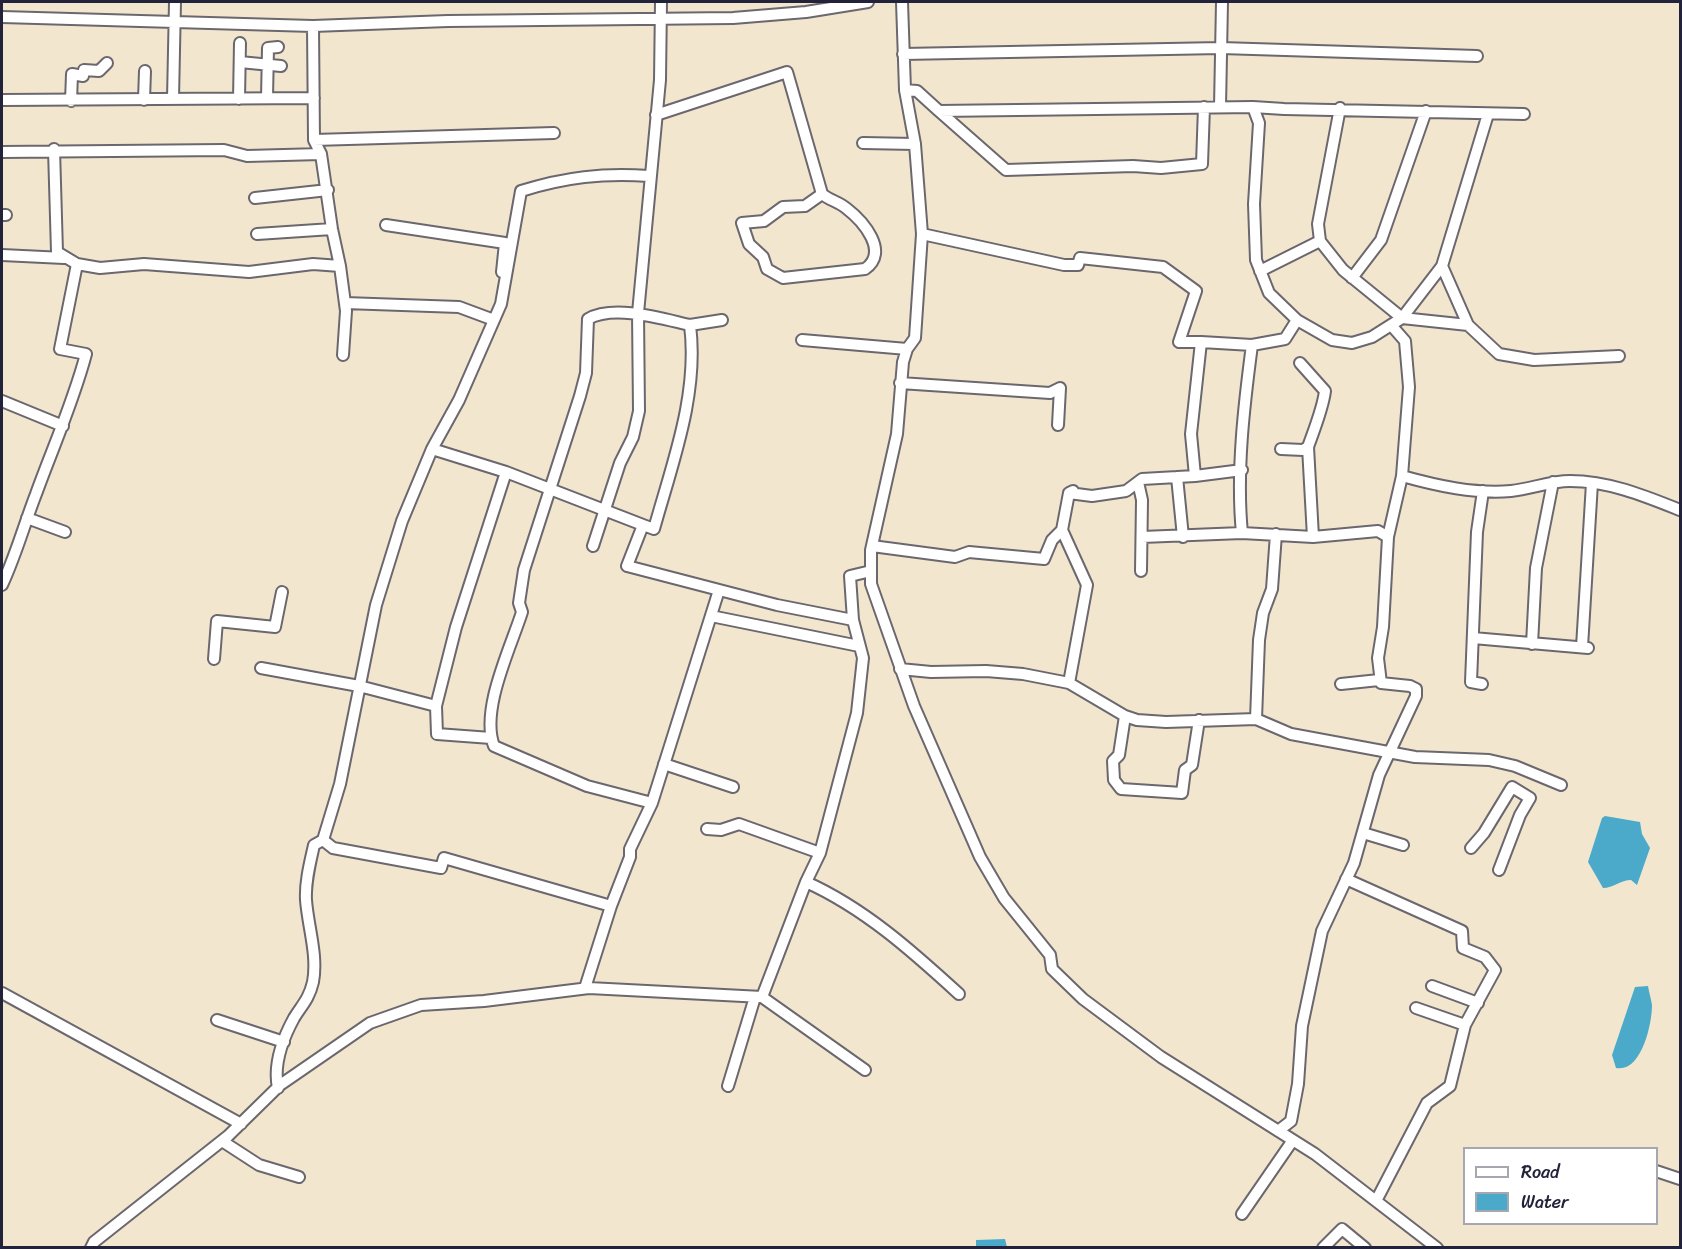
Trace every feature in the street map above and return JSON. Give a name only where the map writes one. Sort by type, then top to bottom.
[{"type":"street","points":[[173,99],[175,2]]},
{"type":"street","points":[[593,546],[620,463],[633,437],[639,411],[638,313],[656,115],[661,2]]},
{"type":"street","points":[[2,17],[173,24],[313,26],[448,21],[733,18],[806,12],[868,2]]},
{"type":"street","points":[[902,2],[905,90],[915,144],[922,234],[915,338],[907,349],[900,383],[897,434],[872,546],[871,584],[914,706],[970,838],[1004,898],[1050,955],[1052,969],[1083,999],[1161,1057],[1293,1140],[1437,1248]]},
{"type":"street","points":[[1220,107],[1222,2]]},
{"type":"street","points":[[313,26],[315,140],[321,154],[328,190],[332,229],[345,303],[343,355]]},
{"type":"street","points":[[239,99],[245,85],[240,62],[240,43]]},
{"type":"street","points":[[267,98],[268,48],[278,47]]},
{"type":"street","points":[[903,54],[1221,48],[1477,56]]},
{"type":"street","points":[[240,62],[281,66]]},
{"type":"street","points":[[71,101],[72,74],[83,76],[84,70],[99,71],[107,63]]},
{"type":"street","points":[[144,100],[145,71]]},
{"type":"street","points":[[656,115],[787,72],[822,194],[845,206],[874,240],[876,254],[872,264],[865,269],[783,278],[767,269],[763,257],[749,244],[742,223],[764,221],[783,207],[805,206],[822,194]]},
{"type":"street","points":[[905,90],[917,91],[1006,170],[1133,166],[1161,168],[1202,164],[1204,107]]},
{"type":"street","points":[[2,100],[314,98]]},
{"type":"street","points":[[1253,106],[1259,123],[1254,204],[1256,260],[1269,293],[1298,320],[1332,340],[1352,343],[1372,337],[1402,318],[1442,266],[1488,114]]},
{"type":"street","points":[[939,111],[1253,106],[1284,110],[1340,108],[1524,114]]},
{"type":"street","points":[[1340,108],[1318,224],[1320,241],[1343,270],[1402,318],[1468,325]]},
{"type":"street","points":[[1352,278],[1381,240],[1426,111]]},
{"type":"street","points":[[315,140],[554,133]]},
{"type":"street","points":[[863,143],[915,144]]},
{"type":"street","points":[[2,152],[54,149],[224,150],[248,156],[321,154]]},
{"type":"street","points":[[54,149],[57,252],[77,264],[100,268],[144,264],[249,272],[313,264],[340,266]]},
{"type":"street","points":[[278,1088],[274,1071],[295,1016],[305,1004],[312,984],[315,966],[306,898],[314,845],[323,840],[340,784],[369,634],[402,521],[432,449],[459,400],[494,320],[505,288],[521,191],[552,181],[588,175],[649,176]]},
{"type":"street","points":[[255,198],[328,190]]},
{"type":"street","points":[[386,225],[505,243],[501,280],[505,288]]},
{"type":"street","points":[[257,234],[332,229]]},
{"type":"street","points":[[922,234],[1064,265],[1078,265],[1080,258],[1162,267],[1196,291],[1179,342],[1252,345],[1285,339],[1298,320]]},
{"type":"street","points":[[1260,271],[1320,241]]},
{"type":"street","points":[[2,255],[67,258]]},
{"type":"street","points":[[2,585],[18,550],[27,518],[72,404],[86,354],[60,348],[77,264]]},
{"type":"street","points":[[1442,266],[1468,325],[1499,354],[1534,360],[1619,356]]},
{"type":"street","points":[[345,303],[459,307],[494,320]]},
{"type":"street","points":[[652,803],[587,786],[494,746],[491,738],[491,716],[501,670],[522,612],[519,603],[524,570],[534,533],[552,490],[586,372],[588,319],[594,316],[638,313],[690,325],[722,320]]},
{"type":"street","points":[[432,449],[506,472],[654,529],[675,457],[691,374],[690,325]]},
{"type":"street","points":[[1379,680],[1378,658],[1383,627],[1388,537],[1402,476],[1409,387],[1405,341],[1391,325]]},
{"type":"street","points":[[802,340],[907,349]]},
{"type":"street","points":[[1194,476],[1191,434],[1201,342]]},
{"type":"street","points":[[1242,533],[1242,470],[1252,345]]},
{"type":"street","points":[[1300,363],[1325,392],[1324,404],[1319,410],[1308,447],[1313,537]]},
{"type":"street","points":[[900,383],[1050,393],[1060,388],[1058,425]]},
{"type":"street","points":[[2,400],[63,426]]},
{"type":"street","points":[[1281,449],[1303,450],[1308,447]]},
{"type":"street","points":[[872,546],[955,557],[969,552],[1044,559],[1052,540],[1062,530],[1072,491],[1092,496],[1126,491],[1142,479],[1242,470]]},
{"type":"street","points":[[491,738],[437,734],[436,706],[456,627],[506,472]]},
{"type":"street","points":[[1402,476],[1451,488],[1483,491],[1509,491],[1552,482],[1592,483],[1616,486],[1680,510]]},
{"type":"street","points":[[1177,477],[1183,537]]},
{"type":"street","points":[[1137,482],[1142,500],[1141,571]]},
{"type":"street","points":[[1532,644],[1536,568],[1552,482]]},
{"type":"street","points":[[1473,638],[1585,647],[1592,483]]},
{"type":"street","points":[[1482,684],[1471,682],[1477,532],[1483,491]]},
{"type":"street","points":[[27,518],[65,532]]},
{"type":"street","points":[[643,525],[627,566],[719,590],[853,620]]},
{"type":"street","points":[[1062,530],[1087,585],[1069,683]]},
{"type":"street","points":[[1142,537],[1242,533],[1313,537],[1378,531],[1388,537]]},
{"type":"street","points":[[1256,719],[1259,640],[1263,612],[1272,589],[1276,534]]},
{"type":"street","points":[[728,1086],[758,997],[820,853],[857,713],[863,658],[853,620],[850,576],[871,571]]},
{"type":"street","points":[[585,988],[611,906],[630,857],[630,849],[652,803],[719,590]]},
{"type":"street","points":[[214,659],[217,621],[275,627],[282,592]]},
{"type":"street","points":[[711,616],[859,646]]},
{"type":"street","points":[[261,668],[359,686],[436,706]]},
{"type":"street","points":[[900,669],[931,672],[986,670],[1069,683],[1125,716],[1166,722],[1256,719],[1291,734],[1415,757],[1489,760],[1515,766],[1561,785]]},
{"type":"street","points":[[1278,1131],[1291,1121],[1298,1084],[1302,1026],[1329,912],[1346,879],[1363,833],[1379,775],[1416,696],[1416,689],[1410,686],[1381,683],[1379,680],[1341,684]]},
{"type":"street","points":[[1125,716],[1119,754],[1113,761],[1114,780],[1121,789],[1163,792],[1182,793],[1185,770],[1192,765],[1199,720]]},
{"type":"street","points":[[664,764],[733,787]]},
{"type":"street","points":[[1471,848],[1484,833],[1512,787],[1530,798],[1520,815],[1499,870]]},
{"type":"street","points":[[707,829],[721,830],[739,824],[820,853]]},
{"type":"street","points":[[1363,833],[1403,845]]},
{"type":"street","points":[[323,840],[333,848],[412,864],[441,868],[444,858],[611,906]]},
{"type":"street","points":[[1346,879],[1462,931],[1462,948],[1485,957],[1495,970],[1465,1025],[1450,1086],[1427,1103],[1376,1201]]},
{"type":"street","points":[[806,882],[865,915],[918,956],[959,994]]},
{"type":"street","points":[[1432,986],[1478,1003]]},
{"type":"street","points":[[91,1248],[94,1242],[222,1141],[278,1088],[370,1023],[421,1005],[484,1001],[585,988],[758,997],[865,1070]]},
{"type":"street","points":[[2,993],[241,1124]]},
{"type":"street","points":[[1416,1008],[1465,1025]]},
{"type":"street","points":[[217,1020],[284,1042]]},
{"type":"street","points":[[1242,1214],[1293,1140]]},
{"type":"street","points":[[222,1141],[259,1165],[299,1177]]},
{"type":"street","points":[[1658,1172],[1680,1179]]},
{"type":"street","points":[[1323,1248],[1342,1229],[1365,1248]]},
{"type":"water","points":[[1605,816],[1640,822],[1642,834],[1650,848],[1637,885],[1631,880],[1603,888],[1588,862],[1602,818]]},
{"type":"water","points":[[1648,986],[1652,1005],[1650,1024],[1643,1046],[1632,1063],[1625,1068],[1616,1068],[1612,1055],[1635,987]]},
{"type":"water","points":[[1005,1239],[1007,1247],[976,1246],[976,1240]]}]
